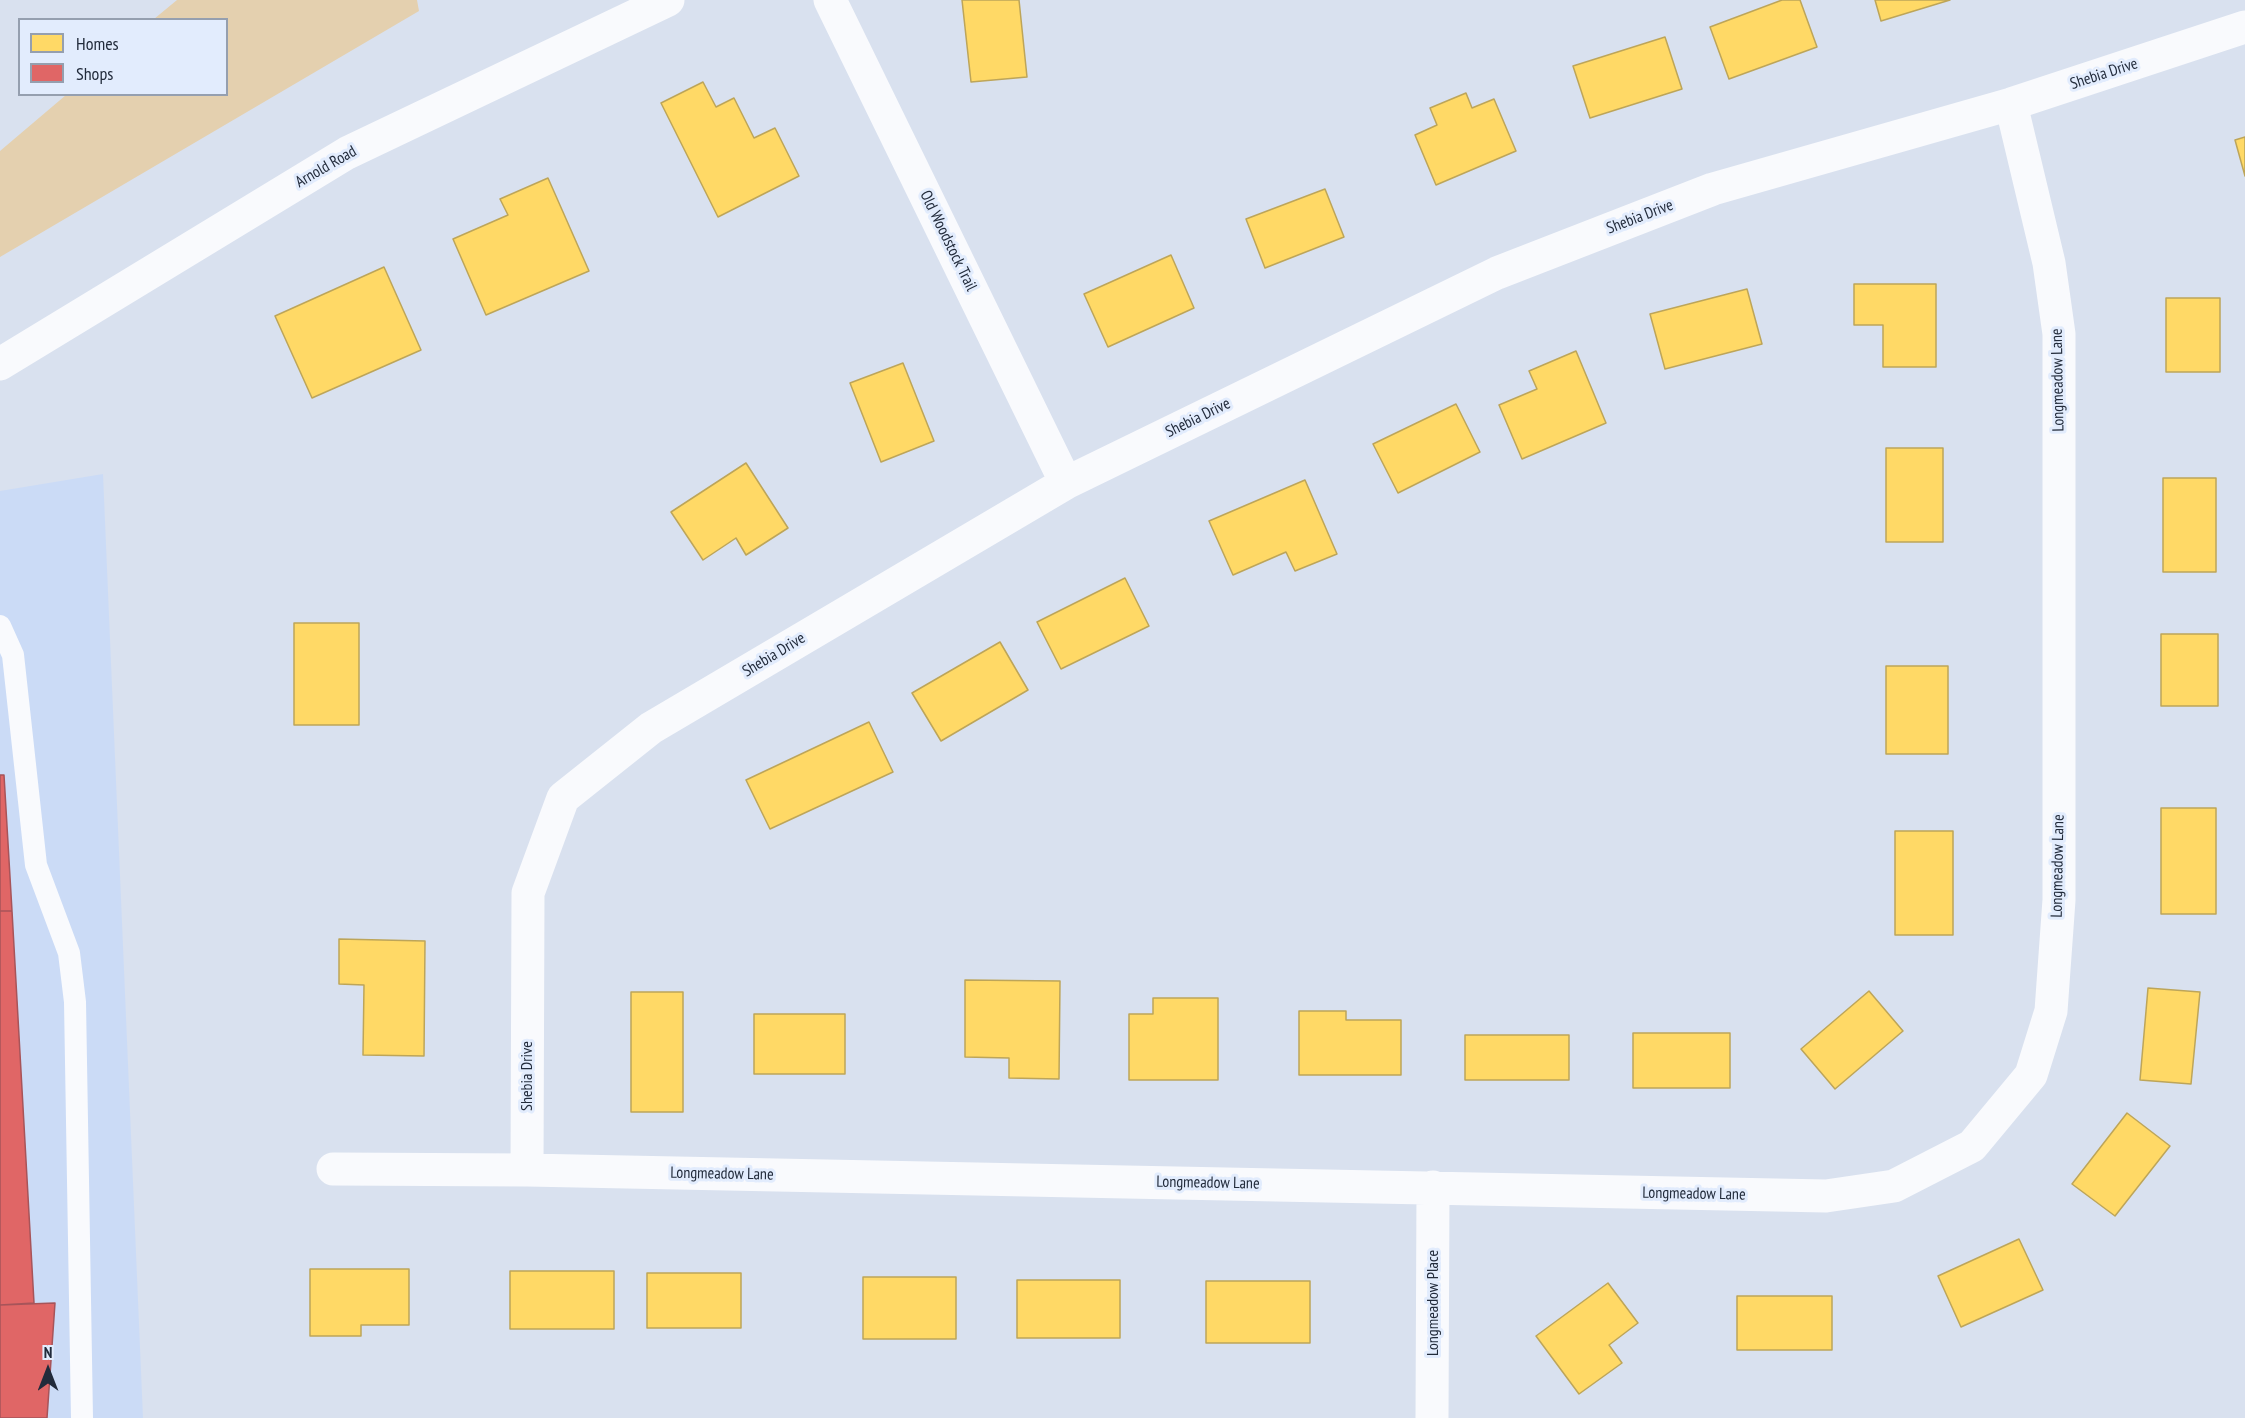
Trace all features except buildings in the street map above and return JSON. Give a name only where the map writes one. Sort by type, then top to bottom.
[{"type":"street","name":"Arnold Road","points":[[0,364],[347,153],[668,0]]},
{"type":"street","name":"Old Woodstock Trail","points":[[830,0],[1066,483]]},
{"type":"street","name":"Shebia Drive","points":[[527,1170],[528,893],[563,798],[651,728],[1066,483],[1497,273],[1713,189],[2011,104],[2245,27]]},
{"type":"street","name":"Longmeadow Lane","points":[[333,1169],[527,1170],[1827,1196],[1894,1186],[1972,1146],[2031,1075],[2051,1011],[2059,900],[2059,334],[2049,263],[2011,104]]},
{"type":"street","name":"Longmeadow Place","points":[[1432,1418],[1433,1187]]},
{"type":"lane","points":[[0,626],[13,655],[36,865],[69,953],[75,1002],[82,1418]]},
{"type":"shaded area","points":[[177,0],[417,0],[419,11],[0,257],[0,151],[65,96],[228,96],[228,18],[155,18]]},
{"type":"shaded area","points":[[103,474],[143,1418],[0,1418],[0,491]]}]
